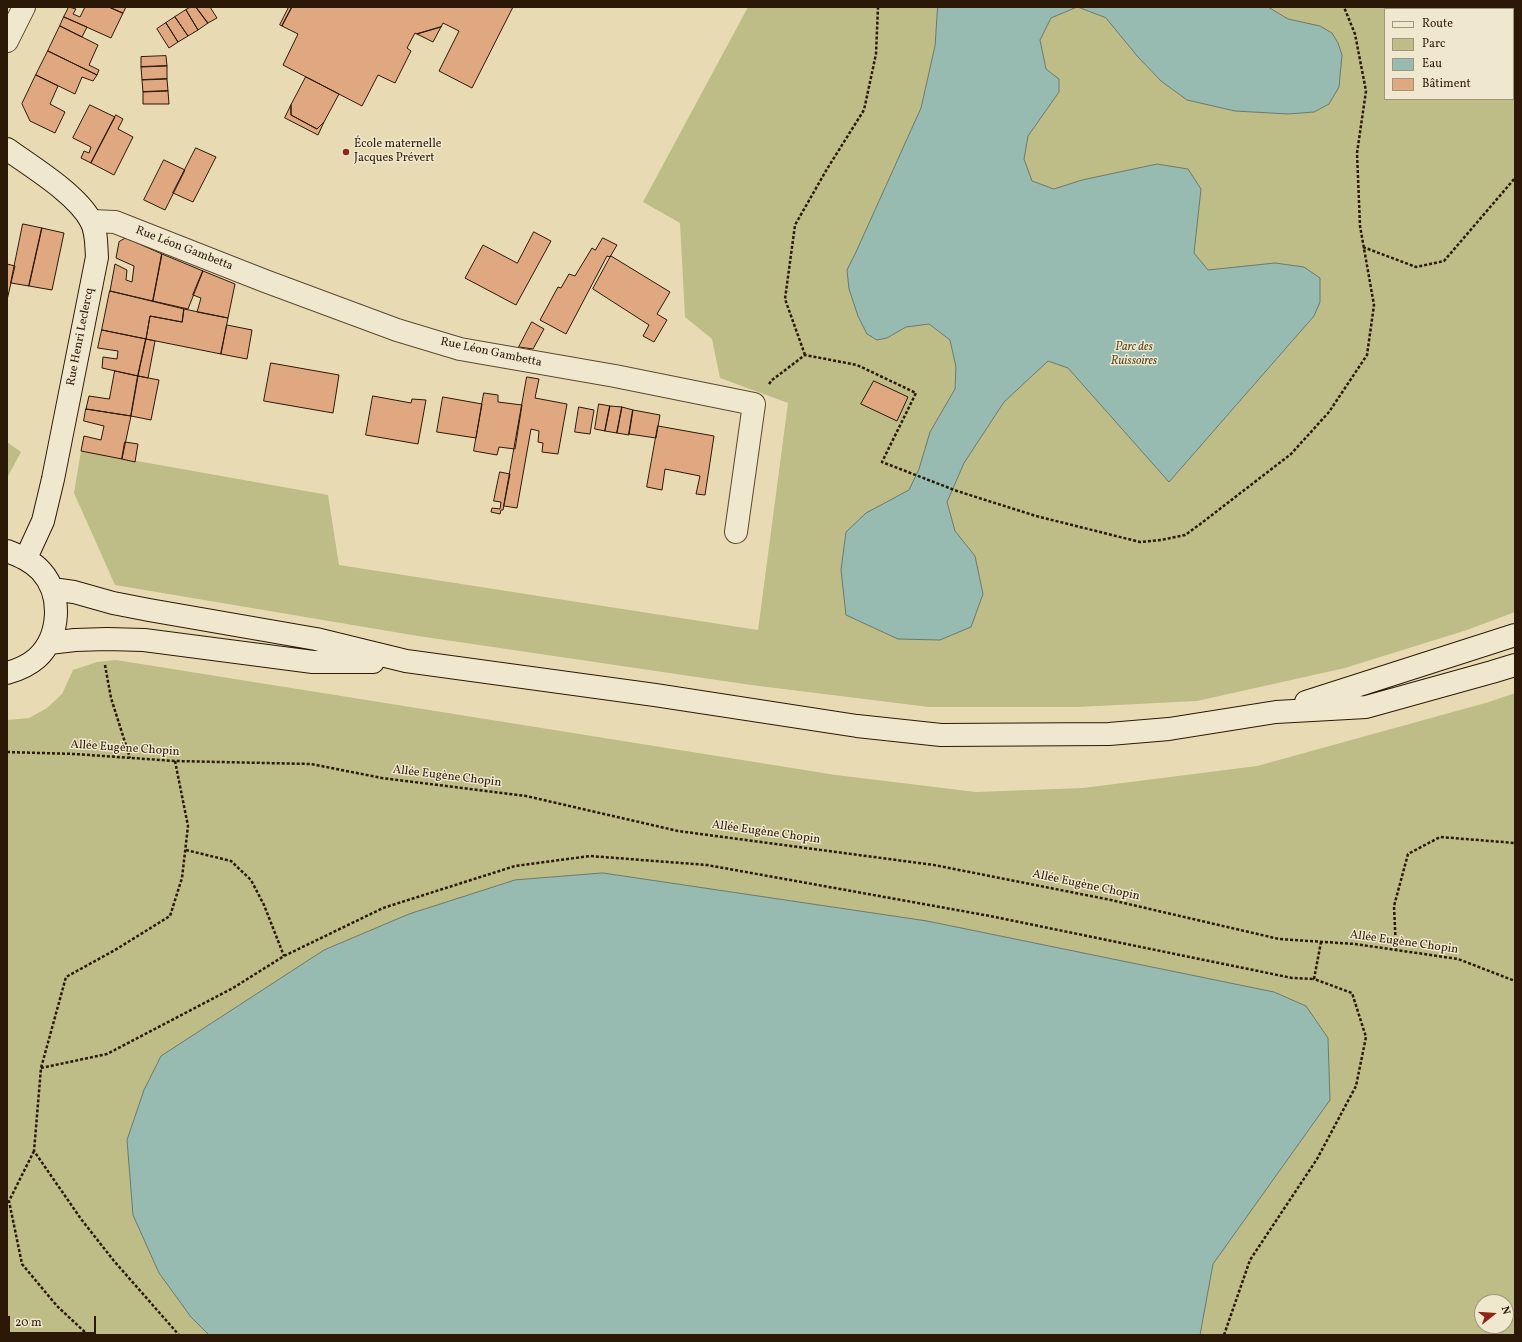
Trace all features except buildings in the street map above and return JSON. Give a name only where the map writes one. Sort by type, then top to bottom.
[{"type":"main road","points":[[7,41],[24,7]]},
{"type":"main road","name":"Rue Henri Leclercq","points":[[7,149],[72,196],[91,221],[96,237],[97,257],[53,479],[43,521],[16,555]]},
{"type":"main road","name":"Rue Léon Gambetta","points":[[91,221],[115,222],[265,281],[397,330],[460,349],[615,376],[754,404]]},
{"type":"main road","points":[[736,532],[754,404]]},
{"type":"main road","points":[[7,673],[23,668],[37,657],[48,643],[55,626],[56,607],[52,589],[42,572],[16,555]]},
{"type":"main road","points":[[52,589],[74,592],[113,603],[149,610],[316,639],[406,661],[654,695],[857,726],[941,735],[1108,734],[1170,728],[1276,712],[1366,706],[1492,672],[1515,664]]},
{"type":"main road","points":[[1276,712],[1515,635]]},
{"type":"main road","points":[[48,643],[75,640],[144,640],[313,662],[406,661]]},
{"type":"path","points":[[805,355],[785,299],[795,225],[827,169],[864,110],[876,54],[878,7]]},
{"type":"path","points":[[754,404],[772,380],[805,355],[857,365],[916,393],[882,462],[957,491],[1036,516],[1140,542],[1161,540],[1184,535],[1199,525],[1291,454],[1329,412],[1367,355],[1374,305],[1360,226],[1357,153],[1366,91],[1355,34],[1344,7]]},
{"type":"path","points":[[1364,247],[1416,267],[1444,261],[1515,178]]},
{"type":"path","points":[[107,639],[104,667],[111,698],[131,758]]},
{"type":"path","name":"Allée Eugène Chopin","points":[[7,752],[75,754],[175,761],[312,764],[382,778],[526,796],[678,831],[934,865],[1111,900],[1279,939],[1354,944],[1458,958],[1515,981]]},
{"type":"path","points":[[88,1335],[57,1306],[22,1264],[9,1201],[34,1151],[41,1068],[66,978],[170,916],[182,878],[188,826],[175,761]]},
{"type":"path","points":[[1396,950],[1394,906],[1408,854],[1440,836],[1515,843]]},
{"type":"path","points":[[186,850],[232,862],[251,880],[264,905],[284,956]]},
{"type":"path","points":[[41,1068],[107,1054],[233,988],[284,956],[383,908],[514,866],[590,856],[707,866],[990,916],[1292,978],[1314,979],[1352,993],[1366,1037],[1356,1086],[1317,1159],[1250,1260],[1224,1335]]},
{"type":"path","points":[[1314,979],[1321,942]]},
{"type":"path","points":[[34,1151],[86,1225],[134,1284],[179,1335]]},
{"type":"green space","name":"Parc des Ruissoires","points":[[748,7],[1515,7],[1515,612],[1467,630],[1345,668],[1197,701],[1078,707],[929,707],[751,685],[418,636],[115,585],[74,493],[81,451],[328,495],[339,565],[758,630],[788,403],[720,378],[712,339],[685,317],[680,223],[643,202]]},
{"type":"green space","points":[[7,442],[21,452],[7,478]]},
{"type":"green space","points":[[116,660],[836,775],[976,792],[1083,788],[1257,766],[1489,702],[1515,693],[1515,1335],[7,1335],[7,720],[29,718],[47,708],[62,694],[73,670],[97,662]]},
{"type":"water","points":[[938,7],[1077,7],[1051,18],[1040,40],[1046,69],[1059,79],[1059,92],[1028,136],[1024,159],[1032,181],[1054,189],[1082,180],[1157,164],[1188,169],[1201,189],[1194,253],[1208,270],[1275,263],[1304,267],[1320,278],[1320,302],[1314,316],[1169,482],[1068,368],[1048,361],[1004,402],[964,463],[947,502],[955,531],[975,556],[983,594],[971,627],[940,640],[898,639],[846,615],[841,570],[846,532],[866,513],[909,490],[919,469],[930,432],[955,389],[956,367],[950,340],[929,324],[906,327],[887,338],[877,340],[867,334],[858,316],[849,289],[847,270],[921,108],[935,46]]},
{"type":"water","points":[[1078,7],[1268,7],[1288,19],[1320,26],[1332,33],[1338,43],[1342,55],[1339,87],[1329,104],[1314,112],[1288,114],[1235,111],[1187,100],[1161,81],[1138,57],[1106,18]]},
{"type":"water","points":[[603,873],[927,921],[1274,992],[1306,1006],[1328,1038],[1330,1100],[1213,1264],[1200,1335],[209,1335],[191,1317],[159,1273],[133,1215],[127,1140],[144,1090],[161,1056],[324,950],[409,914],[515,880]]},
{"type":"place","name":"École maternelle Jacques Prévert","points":[[346,152]]}]
